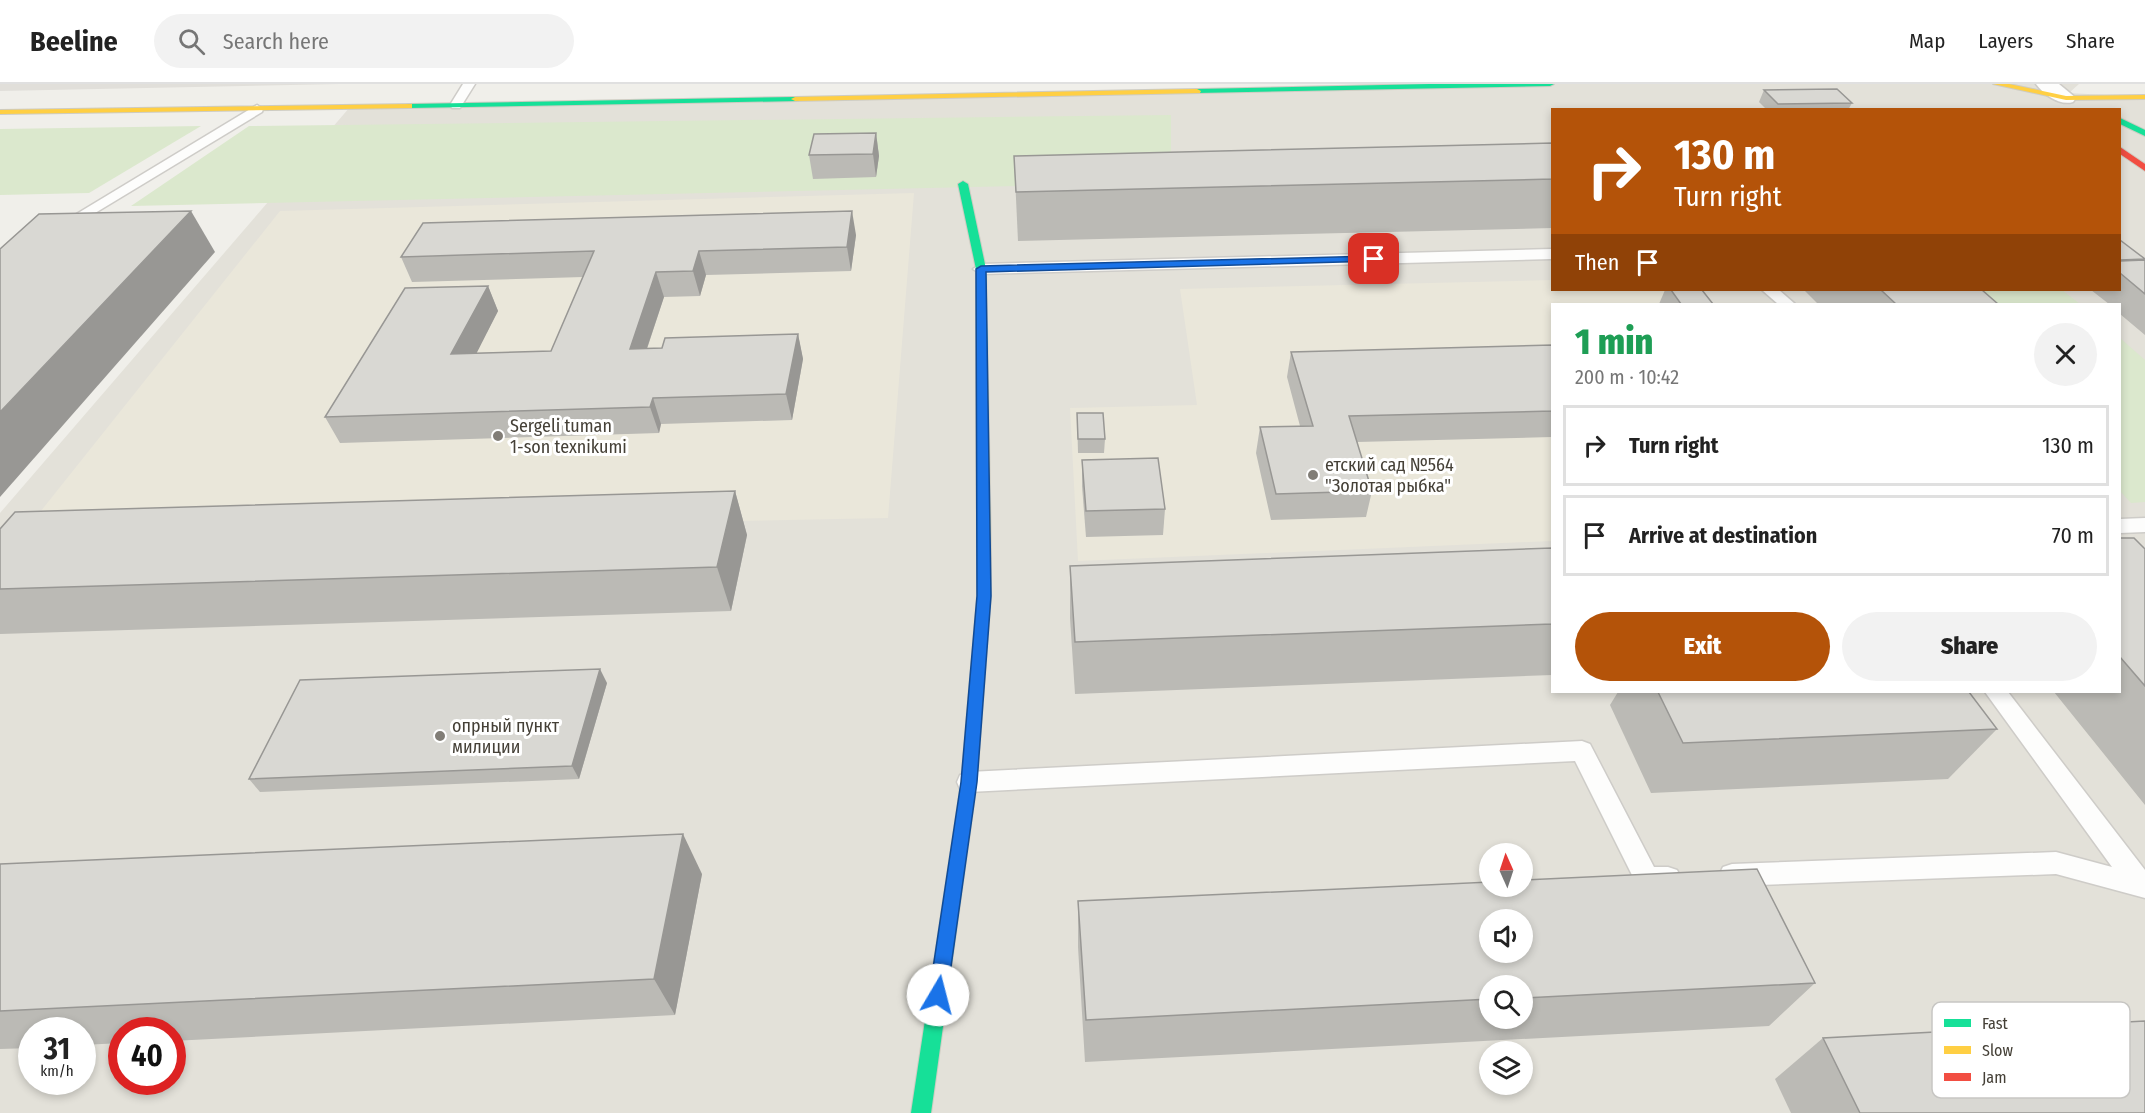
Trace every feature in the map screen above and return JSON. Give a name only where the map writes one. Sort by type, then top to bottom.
[{"type":"street","points":[[0,112],[1550,84]]},
{"type":"street","points":[[1997,84],[2073,97],[2145,98]]},
{"type":"street","points":[[2046,84],[2090,108]]},
{"type":"street","points":[[2121,121],[2143,119]]},
{"type":"street","points":[[2121,151],[2145,168]]},
{"type":"street","points":[[921,1113],[969,782],[984,596],[981,269],[963,184]]},
{"type":"lane","points":[[456,105],[469,84]]},
{"type":"lane","points":[[54,233],[257,109]]},
{"type":"lane","points":[[981,269],[1551,254]]},
{"type":"lane","points":[[1771,291],[1786,303]]},
{"type":"lane","points":[[2121,526],[2145,525]]},
{"type":"lane","points":[[1997,693],[2144,886]]},
{"type":"lane","points":[[969,782],[1582,751],[1647,879],[2056,862],[2144,886]]},
{"type":"shaded area","points":[[0,84],[339,84],[0,91]]},
{"type":"shaded area","points":[[1550,84],[2079,84],[2069,93],[2145,97],[2145,1113],[0,1113],[0,513],[350,107]]},
{"type":"shaded area","name":"Sergeli tuman 1-son texnikumi","points":[[914,193],[888,518],[21,536],[280,211]]},
{"type":"shaded area","name":"етский сад №564 \"Золотая рыбка\"","points":[[1551,280],[1551,291],[1689,291],[1698,303],[1551,303],[1551,541],[1078,561],[1070,408],[1197,405],[1180,289]]},
{"type":"green space","points":[[1171,115],[1171,152],[1551,145],[1022,186],[131,206],[249,126]]},
{"type":"green space","points":[[201,126],[89,193],[0,195],[0,129]]},
{"type":"green space","points":[[1921,291],[2063,291],[2079,303],[1934,303]]},
{"type":"green space","points":[[2121,339],[2145,360],[2145,502],[2131,503],[2121,492]]},
{"type":"building","points":[[1837,89],[1852,103],[1778,104],[1764,90]]},
{"type":"building","points":[[876,133],[873,154],[809,155],[814,134]]},
{"type":"building","points":[[1551,143],[1551,179],[1016,192],[1014,156]]},
{"type":"building","points":[[191,211],[0,412],[0,249],[39,214]]},
{"type":"building","points":[[852,211],[847,247],[699,251],[693,271],[656,272],[630,349],[662,348],[665,338],[798,334],[786,394],[653,398],[650,407],[325,417],[405,288],[488,286],[451,354],[551,351],[594,251],[401,257],[423,223]]},
{"type":"building","points":[[2121,241],[2145,259],[2121,260]]},
{"type":"building","points":[[2145,260],[2145,294],[2121,274],[2121,261]]},
{"type":"building","points":[[1672,291],[1703,291],[1712,303],[1680,303]]},
{"type":"building","points":[[1882,291],[1983,291],[1997,303],[1895,303]]},
{"type":"building","points":[[1551,345],[1551,411],[1349,416],[1372,491],[1276,494],[1260,427],[1313,426],[1291,352]]},
{"type":"building","points":[[1077,413],[1103,413],[1105,439],[1078,439]]},
{"type":"building","points":[[1158,458],[1165,509],[1086,511],[1082,460]]},
{"type":"building","points":[[735,491],[717,567],[0,589],[0,529],[15,512]]},
{"type":"building","points":[[2121,538],[2134,538],[2145,549],[2145,686],[2121,658]]},
{"type":"building","points":[[1551,548],[1551,624],[1075,642],[1070,566]]},
{"type":"building","name":"опрный пункт милиции","points":[[600,669],[572,766],[249,779],[300,680]]},
{"type":"building","points":[[1658,693],[1970,693],[1997,729],[1683,743]]},
{"type":"building","points":[[683,834],[654,979],[0,1011],[0,864]]},
{"type":"building","points":[[1757,869],[1815,983],[1533,997],[1533,975],[1479,975],[1479,1000],[1086,1020],[1078,901],[1479,883],[1479,897],[1533,897],[1533,879]]},
{"type":"building","points":[[2145,1021],[2145,1113],[1860,1113],[1823,1038],[1932,1032],[1932,1098],[2130,1098],[2130,1022]]},
{"type":"traffic: fast","points":[[1197,91],[1550,84]]},
{"type":"traffic: fast","points":[[409,106],[795,99]]},
{"type":"traffic: fast","points":[[2121,121],[2145,133]]},
{"type":"traffic: fast","points":[[963,184],[981,269],[982,376]]},
{"type":"traffic: fast","points":[[921,1113],[969,782],[984,596],[984,557]]},
{"type":"traffic: slow","points":[[1997,84],[2066,98],[2145,97]]},
{"type":"traffic: slow","points":[[795,99],[1197,91]]},
{"type":"traffic: slow","points":[[0,112],[409,106]]},
{"type":"traffic: slow","points":[[982,376],[984,557]]},
{"type":"traffic: jam","points":[[2121,151],[2145,168]]},
{"type":"place","name":"Sergeli tuman 1-son texnikumi","points":[[498,436]]},
{"type":"place","name":"етский сад №564 \"Золотая рыбка\"","points":[[1313,475]]},
{"type":"place","name":"опрный пункт милиции","points":[[440,736]]},
{"type":"route","points":[[938,995],[969,782],[984,596],[981,269],[1374,259]]}]
